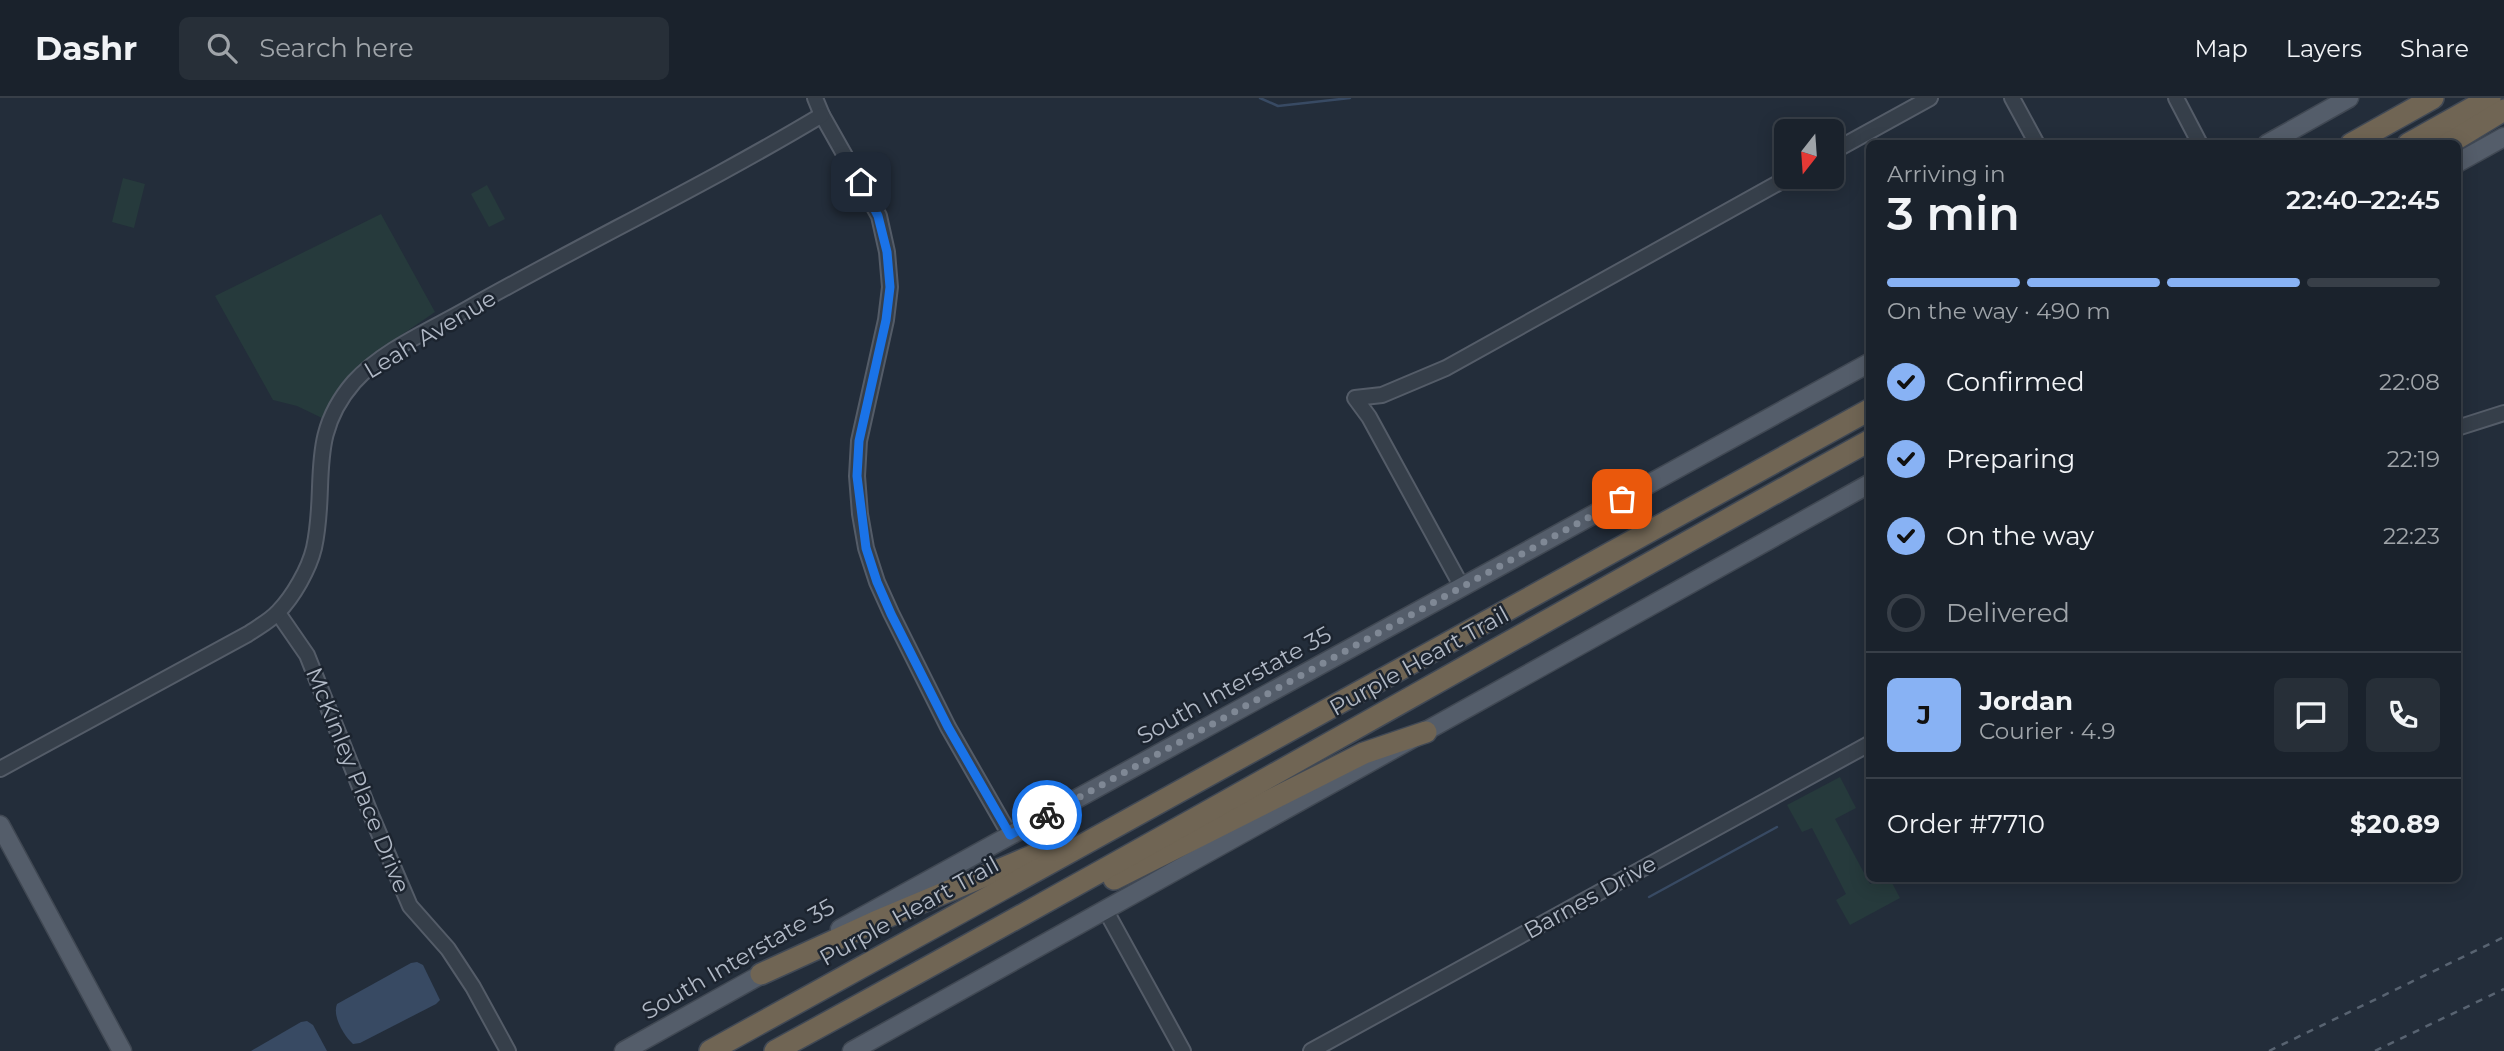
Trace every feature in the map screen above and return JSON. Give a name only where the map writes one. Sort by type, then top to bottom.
[{"type":"highway","points":[[2358,140],[2433,98]]},
{"type":"highway","points":[[2415,140],[2490,98]]},
{"type":"highway","points":[[2455,140],[2504,110]]},
{"type":"highway","name":"Purple Heart Trail","points":[[710,1051],[1866,412]]},
{"type":"highway","name":"Purple Heart Trail","points":[[775,1051],[938,963],[1591,594],[1866,443]]},
{"type":"highway","points":[[938,963],[995,939],[1364,752],[1426,732]]},
{"type":"highway","points":[[761,974],[875,922],[1179,792]]},
{"type":"main road","points":[[2274,140],[2349,98]]},
{"type":"main road","points":[[2461,161],[2504,137]]},
{"type":"main road","name":"South Interstate 35","points":[[624,1051],[871,911],[1866,365]]},
{"type":"main road","points":[[852,1051],[1866,486]]},
{"type":"main road","points":[[0,825],[122,1051]]},
{"type":"street","points":[[815,98],[878,216],[887,252],[890,287],[886,320],[859,441],[857,476],[866,548],[891,614],[948,727],[1010,835]]},
{"type":"street","points":[[1844,145],[1930,98]]},
{"type":"street","points":[[2012,98],[2035,140]]},
{"type":"street","points":[[2176,98],[2198,140]]},
{"type":"street","name":"Leah Avenue","points":[[0,769],[248,634],[278,613],[293,593],[314,549],[320,458],[332,414],[342,396],[370,366],[495,294],[655,209],[822,115]]},
{"type":"street","points":[[1462,587],[1369,417],[1355,398],[1382,396],[1446,368],[1774,185]]},
{"type":"street","points":[[2461,427],[2504,413]]},
{"type":"street","name":"McKinley Place Drive","points":[[278,613],[307,655],[406,897],[421,920],[448,948],[508,1051]]},
{"type":"street","name":"Barnes Drive","points":[[1311,1051],[1866,746]]},
{"type":"street","points":[[1106,911],[1183,1051]]},
{"type":"green space","points":[[123,178],[145,184],[134,228],[112,222]]},
{"type":"green space","points":[[487,185],[505,219],[489,227],[471,194]]},
{"type":"green space","points":[[381,214],[435,312],[358,369],[333,399],[322,418],[297,406],[273,400],[215,296]]},
{"type":"green space","points":[[1840,777],[1856,808],[1835,819],[1866,877],[1866,882],[1892,882],[1900,898],[1850,925],[1836,900],[1846,894],[1812,828],[1802,832],[1787,805]]},
{"type":"water","points":[[417,962],[423,965],[440,1000],[360,1043],[353,1044],[340,1026],[336,1014],[337,1004]]},
{"type":"water","points":[[307,1021],[313,1025],[327,1051],[251,1051],[301,1022]]},
{"type":"waterway","points":[[1260,98],[1278,106],[1350,98]]},
{"type":"waterway","points":[[1649,897],[1777,827]]},
{"type":"railway","points":[[2269,1051],[2504,937]]},
{"type":"railway","points":[[2375,1051],[2504,989]]},
{"type":"way so far","points":[[1047,815],[1622,499]]},
{"type":"route","points":[[861,182],[878,216],[887,252],[890,287],[886,320],[859,441],[857,476],[866,548],[891,614],[948,727],[1010,835],[1047,815]]}]
